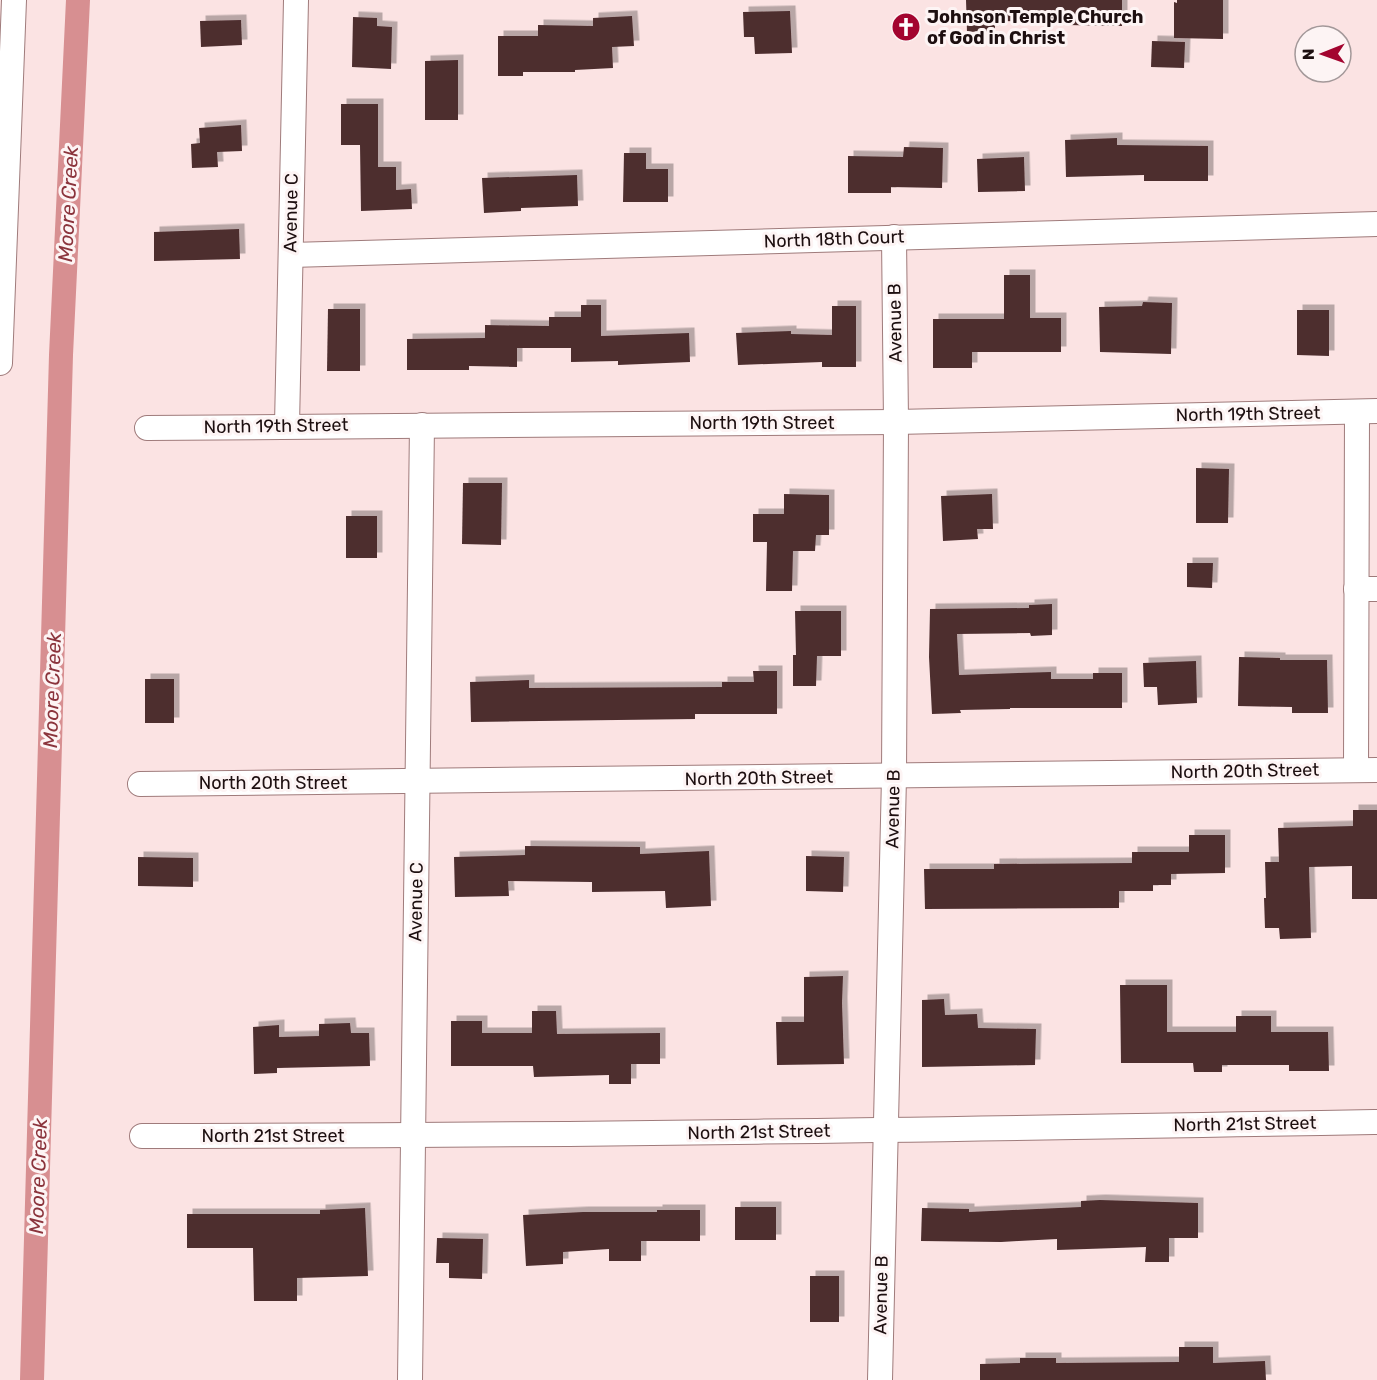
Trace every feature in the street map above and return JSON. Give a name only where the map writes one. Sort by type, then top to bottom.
[{"type":"street","points":[[0,363],[14,0]]},
{"type":"street","name":"Avenue C","points":[[287,425],[296,0]]},
{"type":"street","name":"North 18th Court","points":[[291,255],[1377,224]]},
{"type":"street","name":"Avenue B","points":[[880,1380],[894,777],[896,422],[894,237]]},
{"type":"street","points":[[1366,770],[1367,412]]},
{"type":"street","name":"North 19th Street","points":[[147,428],[287,425],[896,422],[1367,412]]},
{"type":"street","name":"Avenue C","points":[[410,1380],[422,425]]},
{"type":"street","name":"North 20th Street","points":[[140,784],[1366,770]]},
{"type":"street","name":"North 21st Street","points":[[142,1136],[413,1136],[885,1131],[1377,1122]]},
{"type":"building","points":[[966,0],[1122,0],[1122,26],[995,21],[995,31],[967,32]]},
{"type":"building","points":[[1177,0],[1223,0],[1223,39],[1174,38],[1174,2],[1177,3]]},
{"type":"building","points":[[790,11],[792,53],[755,54],[754,37],[744,37],[743,12]]},
{"type":"building","points":[[632,16],[634,46],[612,47],[613,68],[575,70],[575,72],[523,72],[523,76],[498,76],[498,36],[538,36],[538,25],[593,26],[593,18]]},
{"type":"building","points":[[353,17],[377,18],[377,26],[392,27],[391,69],[352,67]]},
{"type":"building","points":[[241,20],[242,45],[201,47],[200,21]]},
{"type":"building","points":[[1152,41],[1185,42],[1184,68],[1151,67]]},
{"type":"building","points":[[458,60],[458,120],[425,120],[425,61]]},
{"type":"building","points":[[341,104],[378,104],[378,167],[396,167],[396,190],[411,189],[412,209],[361,211],[360,145],[341,145]]},
{"type":"building","points":[[241,125],[242,151],[217,152],[218,167],[192,168],[191,144],[200,143],[199,128]]},
{"type":"building","points":[[1117,138],[1117,145],[1208,146],[1208,181],[1144,181],[1144,175],[1066,177],[1065,140]]},
{"type":"building","points":[[904,147],[943,148],[942,188],[891,187],[891,193],[848,193],[848,156],[903,157]]},
{"type":"building","points":[[624,153],[646,153],[646,169],[668,169],[668,202],[623,202]]},
{"type":"building","points":[[1024,157],[1025,191],[978,192],[977,159]]},
{"type":"building","points":[[577,175],[578,206],[521,208],[521,211],[484,213],[482,178]]},
{"type":"building","points":[[239,229],[240,259],[154,261],[154,232]]},
{"type":"building","points":[[1004,275],[1030,275],[1030,318],[1061,318],[1061,352],[972,352],[972,368],[933,368],[933,319],[1004,319]]},
{"type":"building","points":[[1143,302],[1172,303],[1171,354],[1100,352],[1099,307],[1142,306]]},
{"type":"building","points":[[581,305],[601,305],[601,336],[689,333],[690,362],[618,365],[618,361],[571,362],[571,348],[517,348],[517,367],[469,366],[469,370],[407,370],[407,339],[485,338],[485,325],[549,326],[549,317],[581,317]]},
{"type":"building","points":[[832,306],[856,306],[856,367],[822,367],[822,362],[738,365],[736,333],[791,331],[791,334],[832,335]]},
{"type":"building","points":[[328,309],[360,309],[360,371],[327,371]]},
{"type":"building","points":[[1297,310],[1329,310],[1329,356],[1297,355]]},
{"type":"building","points":[[1196,468],[1229,469],[1228,523],[1196,523]]},
{"type":"building","points":[[463,483],[502,483],[501,545],[462,544]]},
{"type":"building","points":[[784,494],[829,495],[829,535],[816,535],[815,551],[793,551],[792,591],[766,591],[767,542],[753,542],[753,514],[784,514]]},
{"type":"building","points":[[992,494],[993,529],[977,529],[978,539],[943,541],[941,496]]},
{"type":"building","points":[[346,516],[377,516],[377,558],[346,558]]},
{"type":"building","points":[[1187,563],[1213,563],[1212,588],[1187,587]]},
{"type":"building","points":[[1052,604],[1052,635],[957,634],[959,675],[1051,672],[1051,679],[1093,679],[1093,673],[1122,673],[1122,708],[1010,708],[960,710],[961,713],[932,714],[929,657],[930,609],[1029,608],[1029,605]]},
{"type":"building","points":[[795,611],[841,611],[841,656],[817,656],[816,686],[793,686],[793,655],[796,655]]},
{"type":"building","points":[[1239,657],[1327,660],[1328,713],[1292,713],[1292,707],[1238,706]]},
{"type":"building","points":[[1196,661],[1197,703],[1158,705],[1157,687],[1144,687],[1143,663]]},
{"type":"building","points":[[753,671],[777,671],[777,714],[695,714],[695,719],[471,722],[470,682],[529,680],[529,688],[722,687],[722,682],[754,682]]},
{"type":"building","points":[[145,679],[174,679],[174,723],[145,723]]},
{"type":"building","points":[[1353,810],[1377,810],[1377,899],[1352,899],[1352,866],[1309,867],[1311,938],[1280,939],[1279,928],[1265,928],[1264,898],[1266,898],[1265,862],[1279,862],[1278,828],[1353,826]]},
{"type":"building","points":[[1189,835],[1225,835],[1225,873],[1171,874],[1171,885],[1153,885],[1153,891],[1119,891],[1119,908],[925,909],[924,869],[994,869],[994,864],[1132,863],[1132,852],[1189,852]]},
{"type":"building","points":[[525,846],[640,847],[640,854],[709,851],[711,906],[666,908],[665,891],[592,892],[592,882],[508,881],[509,896],[455,897],[454,857],[525,855]]},
{"type":"building","points":[[806,856],[844,857],[843,892],[806,891]]},
{"type":"building","points":[[138,857],[193,858],[193,887],[138,886]]},
{"type":"building","points":[[843,976],[844,1064],[777,1065],[776,1022],[804,1022],[804,977]]},
{"type":"building","points":[[1120,985],[1167,985],[1167,1032],[1236,1032],[1236,1016],[1271,1016],[1271,1032],[1328,1032],[1329,1071],[1289,1071],[1289,1065],[1222,1065],[1222,1072],[1194,1072],[1193,1063],[1121,1063]]},
{"type":"building","points":[[944,999],[945,1015],[977,1014],[978,1028],[1036,1029],[1035,1065],[922,1067],[922,1000]]},
{"type":"building","points":[[532,1011],[556,1011],[557,1034],[660,1033],[660,1064],[631,1064],[631,1084],[609,1084],[609,1075],[534,1077],[533,1066],[451,1066],[451,1021],[482,1021],[482,1033],[532,1033]]},
{"type":"building","points":[[350,1023],[351,1033],[369,1033],[370,1066],[277,1068],[277,1073],[254,1074],[253,1027],[279,1025],[279,1037],[319,1036],[319,1024]]},
{"type":"building","points":[[1081,1201],[1198,1203],[1198,1238],[1169,1238],[1169,1262],[1145,1262],[1146,1247],[1057,1250],[1057,1239],[1001,1242],[921,1241],[922,1208],[969,1209],[969,1212],[1081,1207]]},
{"type":"building","points":[[735,1207],[776,1207],[776,1240],[735,1240]]},
{"type":"building","points":[[365,1208],[368,1276],[297,1278],[297,1301],[254,1301],[253,1248],[187,1248],[187,1214],[320,1214],[320,1210]]},
{"type":"building","points":[[657,1210],[700,1210],[700,1241],[641,1241],[641,1261],[609,1261],[609,1249],[563,1252],[563,1264],[526,1266],[523,1215],[657,1212]]},
{"type":"building","points":[[437,1238],[483,1239],[482,1279],[449,1278],[449,1263],[436,1263]]},
{"type":"building","points":[[810,1276],[839,1276],[839,1322],[810,1322]]},
{"type":"building","points":[[1179,1347],[1213,1347],[1213,1363],[1265,1361],[1266,1380],[980,1380],[980,1364],[1020,1363],[1020,1358],[1056,1358],[1056,1363],[1179,1362]]},
{"type":"waterway","name":"Moore Creek","points":[[32,1380],[61,355],[78,0]]},
{"type":"place","name":"Johnson Temple Church of God in Christ","points":[[906,27]]}]
